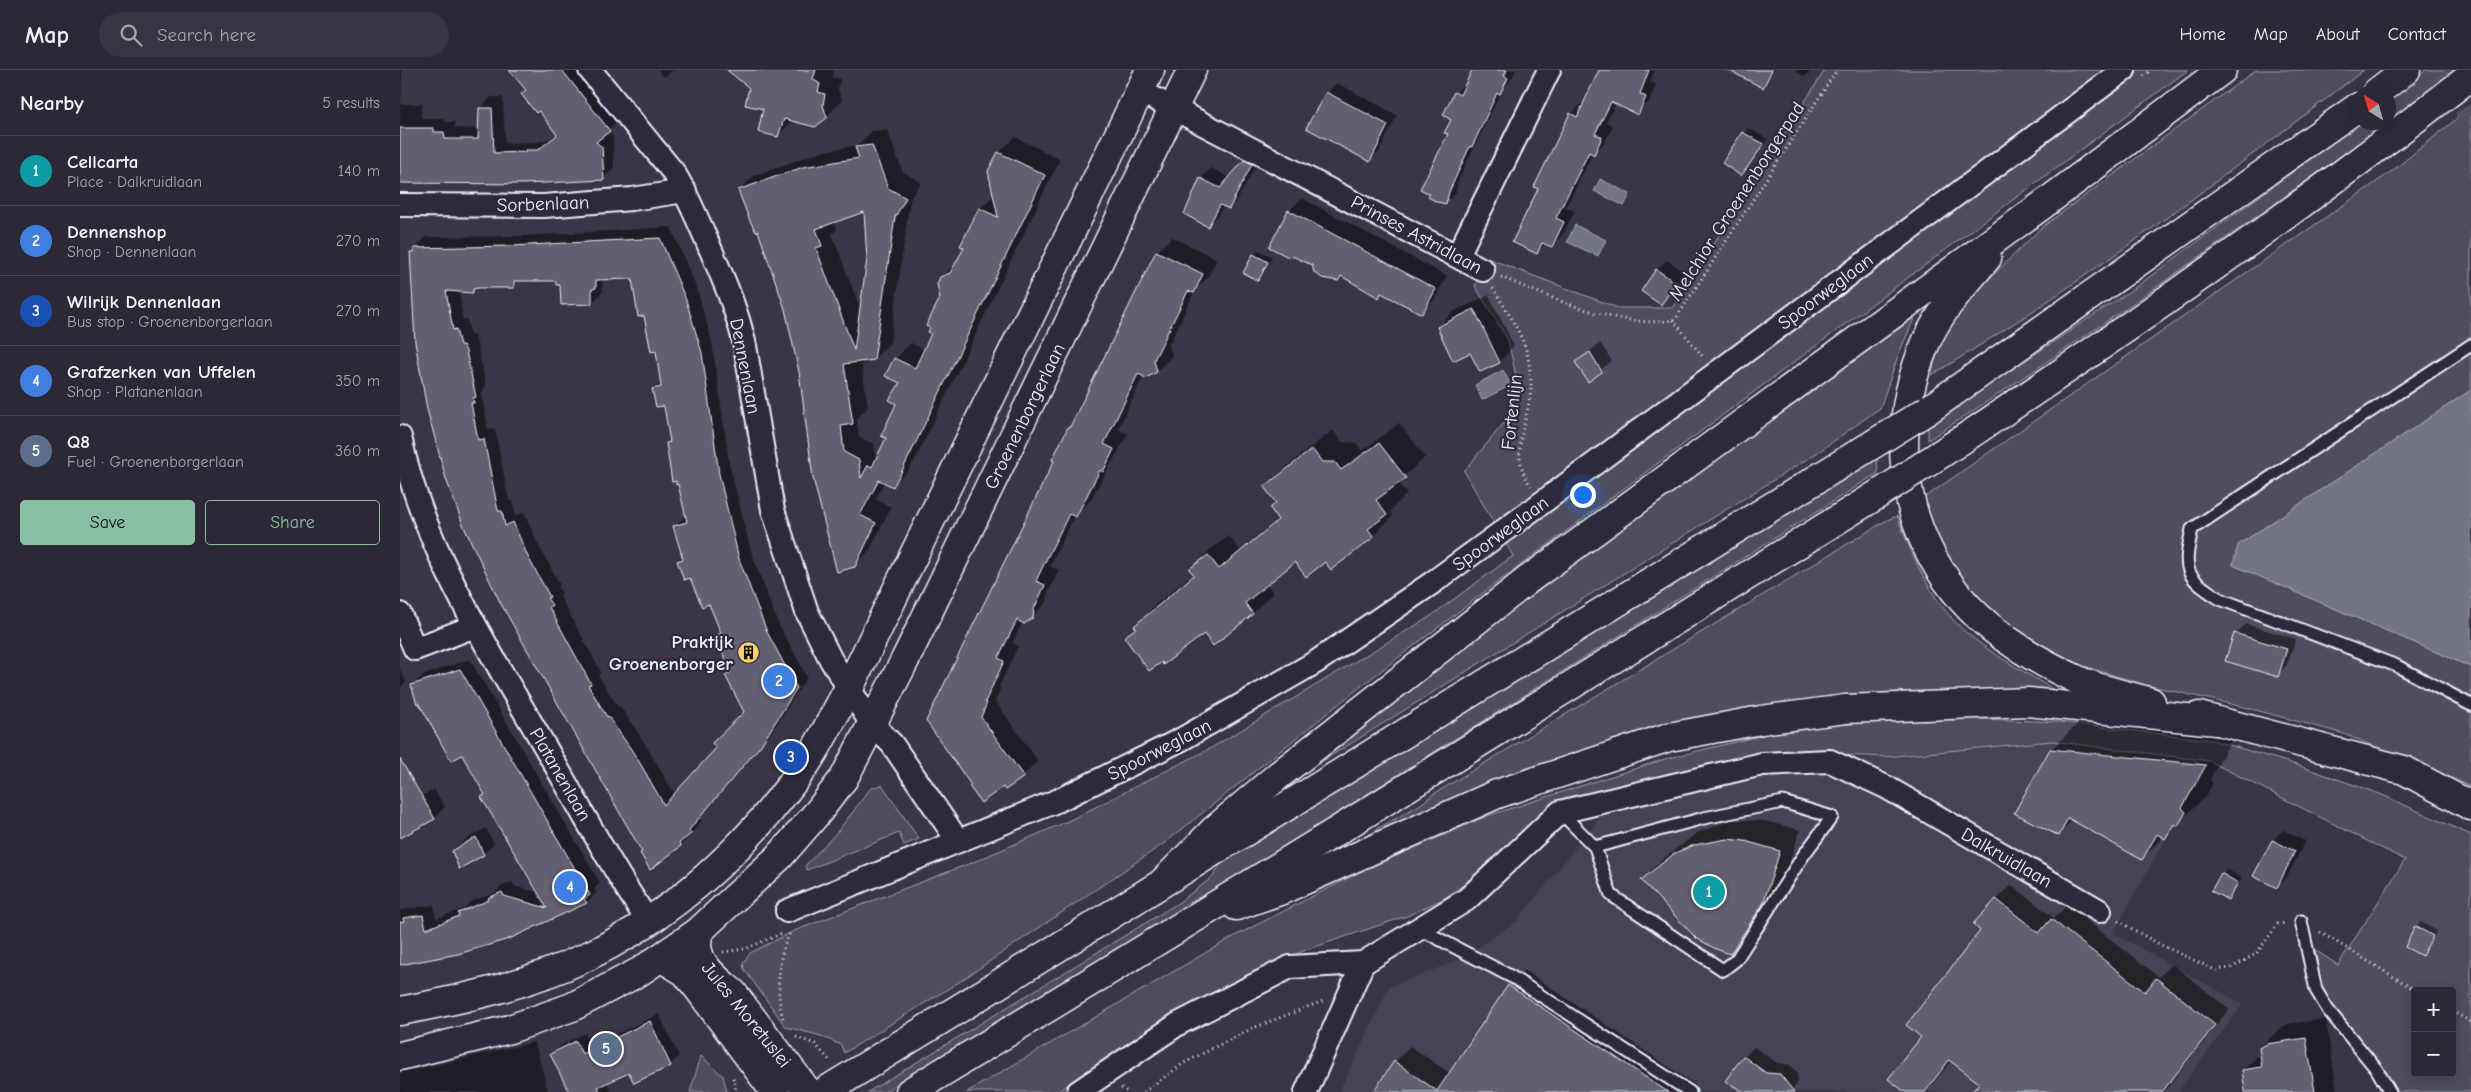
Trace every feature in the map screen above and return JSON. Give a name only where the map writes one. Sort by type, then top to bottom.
[{"type":"main road","name":"Groenenborgerlaan","points":[[400,1056],[510,1028],[572,1007],[662,958],[698,932],[779,857],[818,812],[844,778],[905,660],[1192,70]]},
{"type":"main road","points":[[1163,882],[1213,831],[1279,775],[1530,579],[2048,201],[2222,70]]},
{"type":"main road","points":[[2386,85],[2406,70]]},
{"type":"main road","points":[[910,1092],[1187,923],[1927,463],[2103,346],[2367,157],[2471,76]]},
{"type":"main road","name":"Groenenborgerlaan","points":[[400,1011],[474,996],[584,958],[620,939],[648,921],[699,884],[747,838],[804,766],[849,688],[1145,80]]},
{"type":"main road","points":[[824,1092],[1928,410],[2351,112]]},
{"type":"main road","points":[[2048,201],[1988,257],[1950,302],[1927,339],[1908,400],[1904,447],[1906,484],[1916,519],[1932,556],[1954,591],[1981,618],[2017,647],[2080,681],[2216,720],[2404,770],[2471,806]]},
{"type":"main road","points":[[1187,923],[1282,890],[1497,794],[1669,737],[1761,720],[1845,709],[2028,702],[2216,720]]},
{"type":"main road","name":"Jules Moretuslei","points":[[698,932],[698,952],[702,960],[718,980],[733,993],[808,1092]]},
{"type":"main road","name":"Jules Moretuslei","points":[[662,958],[685,972],[775,1092]]},
{"type":"street","name":"Dennenlaan","points":[[590,70],[663,157],[685,191],[739,319],[774,510],[794,577],[818,636],[849,688]]},
{"type":"street","points":[[1458,255],[1549,70]]},
{"type":"street","name":"Spoorweglaan","points":[[790,920],[958,842],[1059,800],[1156,752],[1307,667],[1432,583],[1543,502],[2124,70]]},
{"type":"street","name":"Groenenborgerlaan","points":[[1145,80],[1174,108]]},
{"type":"street","name":"Prinses Astridlaan","points":[[1174,108],[1458,255],[1483,270]]},
{"type":"street","name":"Sorbenlaan","points":[[400,205],[544,206],[632,199],[685,191]]},
{"type":"street","name":"Platanenlaan","points":[[400,437],[402,460],[437,546],[475,626],[648,921]]},
{"type":"street","points":[[400,614],[415,649],[475,626]]},
{"type":"street","points":[[849,688],[871,723],[892,744],[958,842]]},
{"type":"street","name":"Dalkruidlaan","points":[[1560,812],[1762,764],[1830,761],[1886,787],[2100,911]]},
{"type":"street","points":[[1078,1092],[1178,1024],[1290,967],[1363,963],[1466,900],[1560,812]]},
{"type":"street","points":[[1306,1092],[1363,963]]},
{"type":"lane","points":[[2471,345],[2192,529],[2186,559],[2195,583],[2220,599],[2396,666],[2471,705]]},
{"type":"lane","points":[[1560,812],[1595,847],[1610,895],[1723,970],[1736,960],[1803,856],[1832,817],[1783,802],[1704,818],[1595,847]]},
{"type":"lane","points":[[2301,921],[2316,990],[2328,1010],[2377,1070],[2390,1092]]},
{"type":"lane","points":[[1418,928],[1512,977],[1690,1092]]},
{"type":"path","name":"Melchior Groenenborgerpad","points":[[1672,320],[1677,316],[1838,70]]},
{"type":"path","name":"Prinses Astridlaan","points":[[1483,270],[1560,301],[1608,316],[1644,321],[1662,322],[1672,320]]},
{"type":"path","name":"Fortenlijn","points":[[1483,270],[1518,332],[1529,361],[1531,387],[1519,443],[1520,461],[1526,479],[1543,502]]},
{"type":"path","points":[[1672,320],[1716,372]]},
{"type":"path","points":[[2100,911],[2159,944],[2215,970],[2231,968],[2256,954],[2278,924],[2301,921],[2411,987]]},
{"type":"path","points":[[786,1023],[782,1016],[780,997],[780,955],[787,937],[790,920]]},
{"type":"path","points":[[1144,1092],[1184,1063],[1253,1028],[1325,1000]]},
{"type":"path","points":[[2456,1013],[2471,1022]]},
{"type":"shaded area","points":[[1825,70],[2188,70],[1491,587],[1365,683],[1166,842],[959,982],[844,1053],[841,1045],[818,1035],[786,1027],[744,969],[743,963],[750,953],[794,931],[976,861],[1068,821],[1211,748],[1428,618],[1513,556],[1464,471],[1509,417],[1516,376],[1508,340],[1475,286],[1487,258],[1618,308],[1672,308]]},
{"type":"shaded area","points":[[2256,70],[2364,70],[2205,190],[2098,267],[1932,375],[1938,342],[1971,297],[2041,228]]},
{"type":"shaded area","points":[[2426,70],[2457,70],[2396,117],[2396,94]]},
{"type":"shaded area","points":[[2471,107],[2471,390],[2238,545],[2233,565],[2471,667],[2471,787],[2433,769],[2341,733],[2248,708],[2147,685],[2080,665],[2021,634],[1979,602],[1939,547],[1918,502],[2392,171]]},
{"type":"shaded area","points":[[2351,129],[2377,130],[2159,285],[2044,364],[1928,440],[1928,425],[2133,289]]},
{"type":"shaded area","points":[[1915,317],[1899,353],[1880,408],[1817,453],[1318,764],[1595,546]]},
{"type":"shaded area","points":[[1877,459],[1878,473],[1216,889],[884,1092],[868,1092],[1175,905],[1213,877],[1221,863]]},
{"type":"shaded area","points":[[1897,516],[1918,566],[1947,613],[1973,638],[2002,659],[2054,690],[1898,692],[1801,701],[1713,716],[1376,834],[1375,830],[1421,804],[1432,795],[1887,520]]},
{"type":"shaded area","points":[[1959,718],[2059,722],[2212,740],[2297,765],[2380,794],[2471,835],[2471,1092],[2397,1092],[2382,1067],[2333,1006],[2322,988],[2315,950],[2338,965],[2405,860],[2209,761],[2052,741],[1885,757],[1819,754],[1548,814],[1528,826],[1469,881],[1443,899],[1407,916],[1303,951],[1225,987],[1166,1019],[1057,1092],[967,1092],[1231,938],[1362,871],[1487,816],[1665,759],[1780,731],[1861,723]]},
{"type":"shaded area","points":[[2052,741],[2209,761],[2113,933],[2243,1004],[2178,1092],[1339,1092],[1389,987],[1459,960],[1516,922],[1606,810],[1775,764],[1885,757]]},
{"type":"shaded area","points":[[882,785],[919,839],[904,845],[899,833],[807,870],[805,866],[838,831],[871,788]]},
{"type":"shaded area","points":[[701,1056],[723,1076],[727,1092],[690,1092]]},
{"type":"water","points":[[1600,179],[1630,194],[1624,206],[1594,191]]},
{"type":"water","points":[[1575,225],[1606,240],[1598,256],[1567,242]]},
{"type":"water","points":[[1503,370],[1511,385],[1482,400],[1475,385]]},
{"type":"water","points":[[2471,390],[2471,667],[2233,565],[2238,545]]},
{"type":"building","points":[[509,70],[562,70],[610,131],[596,142],[602,147],[604,180],[524,184],[400,183],[400,128],[434,128],[434,132],[444,132],[445,139],[478,139],[479,108],[492,108],[494,153],[538,150],[557,135],[539,111],[536,113],[521,94],[526,90]]},
{"type":"building","points":[[727,70],[816,70],[813,79],[820,84],[818,92],[825,94],[823,105],[827,118],[815,127],[784,119],[778,137],[758,132],[763,109],[745,105],[749,88]]},
{"type":"building","points":[[1472,70],[1507,70],[1504,76],[1508,78],[1500,94],[1497,93],[1472,147],[1470,146],[1449,192],[1446,204],[1437,202],[1428,197],[1430,194],[1420,189],[1448,134],[1444,133],[1451,120],[1443,115],[1454,92],[1460,95]]},
{"type":"building","points":[[1599,70],[1649,70],[1640,94],[1646,97],[1638,115],[1611,102],[1595,134],[1602,137],[1594,155],[1589,152],[1556,218],[1564,222],[1552,247],[1542,243],[1537,254],[1512,242],[1538,189],[1534,187],[1570,113],[1577,117]]},
{"type":"building","points":[[1728,70],[1772,70],[1763,88]]},
{"type":"building","points":[[1326,92],[1388,125],[1370,162],[1306,128]]},
{"type":"building","points":[[1742,132],[1764,144],[1741,176],[1722,163]]},
{"type":"building","points":[[872,145],[888,188],[906,198],[895,217],[874,360],[844,364],[853,424],[841,426],[844,452],[859,460],[861,478],[868,465],[872,467],[886,438],[881,436],[896,404],[889,400],[900,383],[885,376],[894,358],[915,368],[931,334],[928,332],[930,328],[926,326],[940,298],[937,284],[940,277],[950,273],[964,248],[960,246],[979,208],[998,217],[988,171],[998,152],[1045,175],[903,469],[893,487],[879,480],[860,515],[876,523],[855,567],[837,572],[813,478],[799,372],[785,309],[758,231],[756,232],[750,221],[738,190],[803,167],[859,158],[855,147]],"holes":[[[864,212],[867,259],[854,350],[816,248],[822,246],[816,229]]]},
{"type":"building","points":[[1244,160],[1252,164],[1229,209],[1220,205],[1208,227],[1184,214],[1200,178],[1220,188]]},
{"type":"building","points":[[1288,210],[1436,289],[1422,314],[1381,293],[1379,298],[1341,276],[1338,281],[1322,278],[1314,272],[1312,265],[1292,256],[1290,258],[1269,247]]},
{"type":"building","points":[[660,238],[686,300],[702,353],[719,474],[739,559],[767,632],[797,688],[761,745],[689,830],[692,833],[679,843],[681,846],[650,870],[640,853],[642,852],[500,602],[464,527],[446,479],[427,409],[415,342],[410,252],[414,252],[414,248],[511,246]],"holes":[[[632,279],[638,317],[644,316],[651,352],[656,351],[661,387],[652,389],[656,407],[664,406],[670,442],[666,443],[672,482],[676,481],[676,485],[678,484],[687,522],[673,526],[683,559],[677,561],[684,580],[690,578],[702,607],[709,604],[721,633],[715,636],[731,672],[725,675],[744,712],[712,743],[716,748],[664,805],[637,758],[607,717],[588,685],[591,684],[549,607],[552,605],[547,598],[550,597],[528,557],[513,522],[505,526],[502,511],[498,511],[484,439],[478,440],[471,403],[474,403],[473,398],[476,397],[466,351],[463,345],[460,345],[456,329],[453,330],[446,291],[473,293],[473,289],[479,288],[514,288],[514,281],[556,281],[556,285],[560,285],[561,305],[592,304],[592,289],[596,288],[596,280]]]},
{"type":"building","points":[[1156,251],[1203,274],[1194,293],[1188,291],[1154,360],[1157,372],[1146,378],[1138,374],[1104,444],[1114,449],[1103,472],[1100,470],[1076,517],[1069,514],[1044,564],[1036,581],[1045,585],[1034,609],[1033,618],[1024,624],[1017,620],[998,658],[1004,661],[985,702],[987,703],[981,717],[1024,777],[1005,790],[1003,787],[981,803],[969,786],[971,785],[926,721],[1054,461],[1052,460],[1068,427],[1070,427]]},
{"type":"building","points":[[1253,254],[1268,262],[1258,281],[1243,273]]},
{"type":"building","points":[[1656,269],[1676,283],[1661,305],[1641,291]]},
{"type":"building","points":[[1474,309],[1500,363],[1480,372],[1470,353],[1453,361],[1437,327]]},
{"type":"building","points":[[1590,352],[1602,372],[1588,382],[1575,362]]},
{"type":"building","points":[[1379,443],[1406,478],[1376,500],[1387,515],[1368,529],[1374,537],[1331,570],[1325,562],[1306,577],[1295,562],[1245,603],[1253,614],[1213,646],[1204,634],[1163,665],[1162,662],[1149,671],[1124,637],[1136,628],[1134,626],[1194,575],[1189,569],[1208,555],[1219,569],[1278,520],[1270,508],[1276,503],[1264,487],[1312,449],[1322,462],[1335,462],[1341,470]]},
{"type":"building","points":[[2234,633],[2287,649],[2278,677],[2225,661]]},
{"type":"building","points":[[460,669],[590,895],[584,899],[587,903],[509,939],[458,954],[400,965],[400,922],[404,921],[403,918],[423,915],[426,929],[459,916],[458,913],[489,900],[488,898],[502,892],[504,896],[547,908],[481,797],[485,795],[462,755],[451,761],[419,703],[417,704],[411,685]]},
{"type":"building","points":[[2050,749],[2206,765],[2182,808],[2186,812],[2178,826],[2174,824],[2165,839],[2157,834],[2142,860],[2068,818],[2059,836],[2014,813]]},
{"type":"building","points":[[400,759],[435,819],[400,838]]},
{"type":"building","points":[[476,837],[484,855],[459,869],[452,851]]},
{"type":"building","points":[[1727,839],[1745,841],[1780,851],[1763,904],[1730,954],[1696,938],[1641,880],[1675,853],[1694,845]]},
{"type":"building","points":[[2272,840],[2295,851],[2277,888],[2253,876]]},
{"type":"building","points":[[2221,873],[2238,883],[2228,900],[2211,891]]},
{"type":"building","points":[[1996,899],[2039,933],[2051,919],[2145,992],[2156,978],[2215,1025],[2162,1092],[1972,1092],[1979,1083],[1949,1060],[1925,1092],[1905,1092],[1888,1079],[1921,1037],[1906,1025],[1980,931],[1973,924]]},
{"type":"building","points":[[2415,926],[2433,936],[2422,956],[2405,947]]},
{"type":"building","points":[[1508,985],[1668,1092],[1373,1092],[1394,1061],[1437,1091]]},
{"type":"building","points":[[650,1021],[671,1066],[634,1083],[629,1073],[598,1087],[600,1092],[569,1092],[550,1054],[576,1041],[582,1054]]},
{"type":"building","points":[[2306,1038],[2315,1092],[2245,1092],[2242,1070],[2262,1067],[2259,1048],[2267,1044]]},
{"type":"building","points":[[1743,1056],[1766,1073],[1780,1074],[1794,1092],[1744,1092],[1725,1081]]},
{"type":"tunnel","points":[[2445,70],[2471,113]]},
{"type":"place","name":"Praktijk Groenenborger","points":[[749,652]]},
{"type":"place","name":"Dennenshop","points":[[779,681]]},
{"type":"place","name":"Wilrijk Dennenlaan","points":[[791,757]]},
{"type":"place","name":"Grafzerken van Uffelen","points":[[570,887]]},
{"type":"place","name":"Cellcarta","points":[[1709,892]]},
{"type":"place","name":"Q8","points":[[606,1049]]}]
